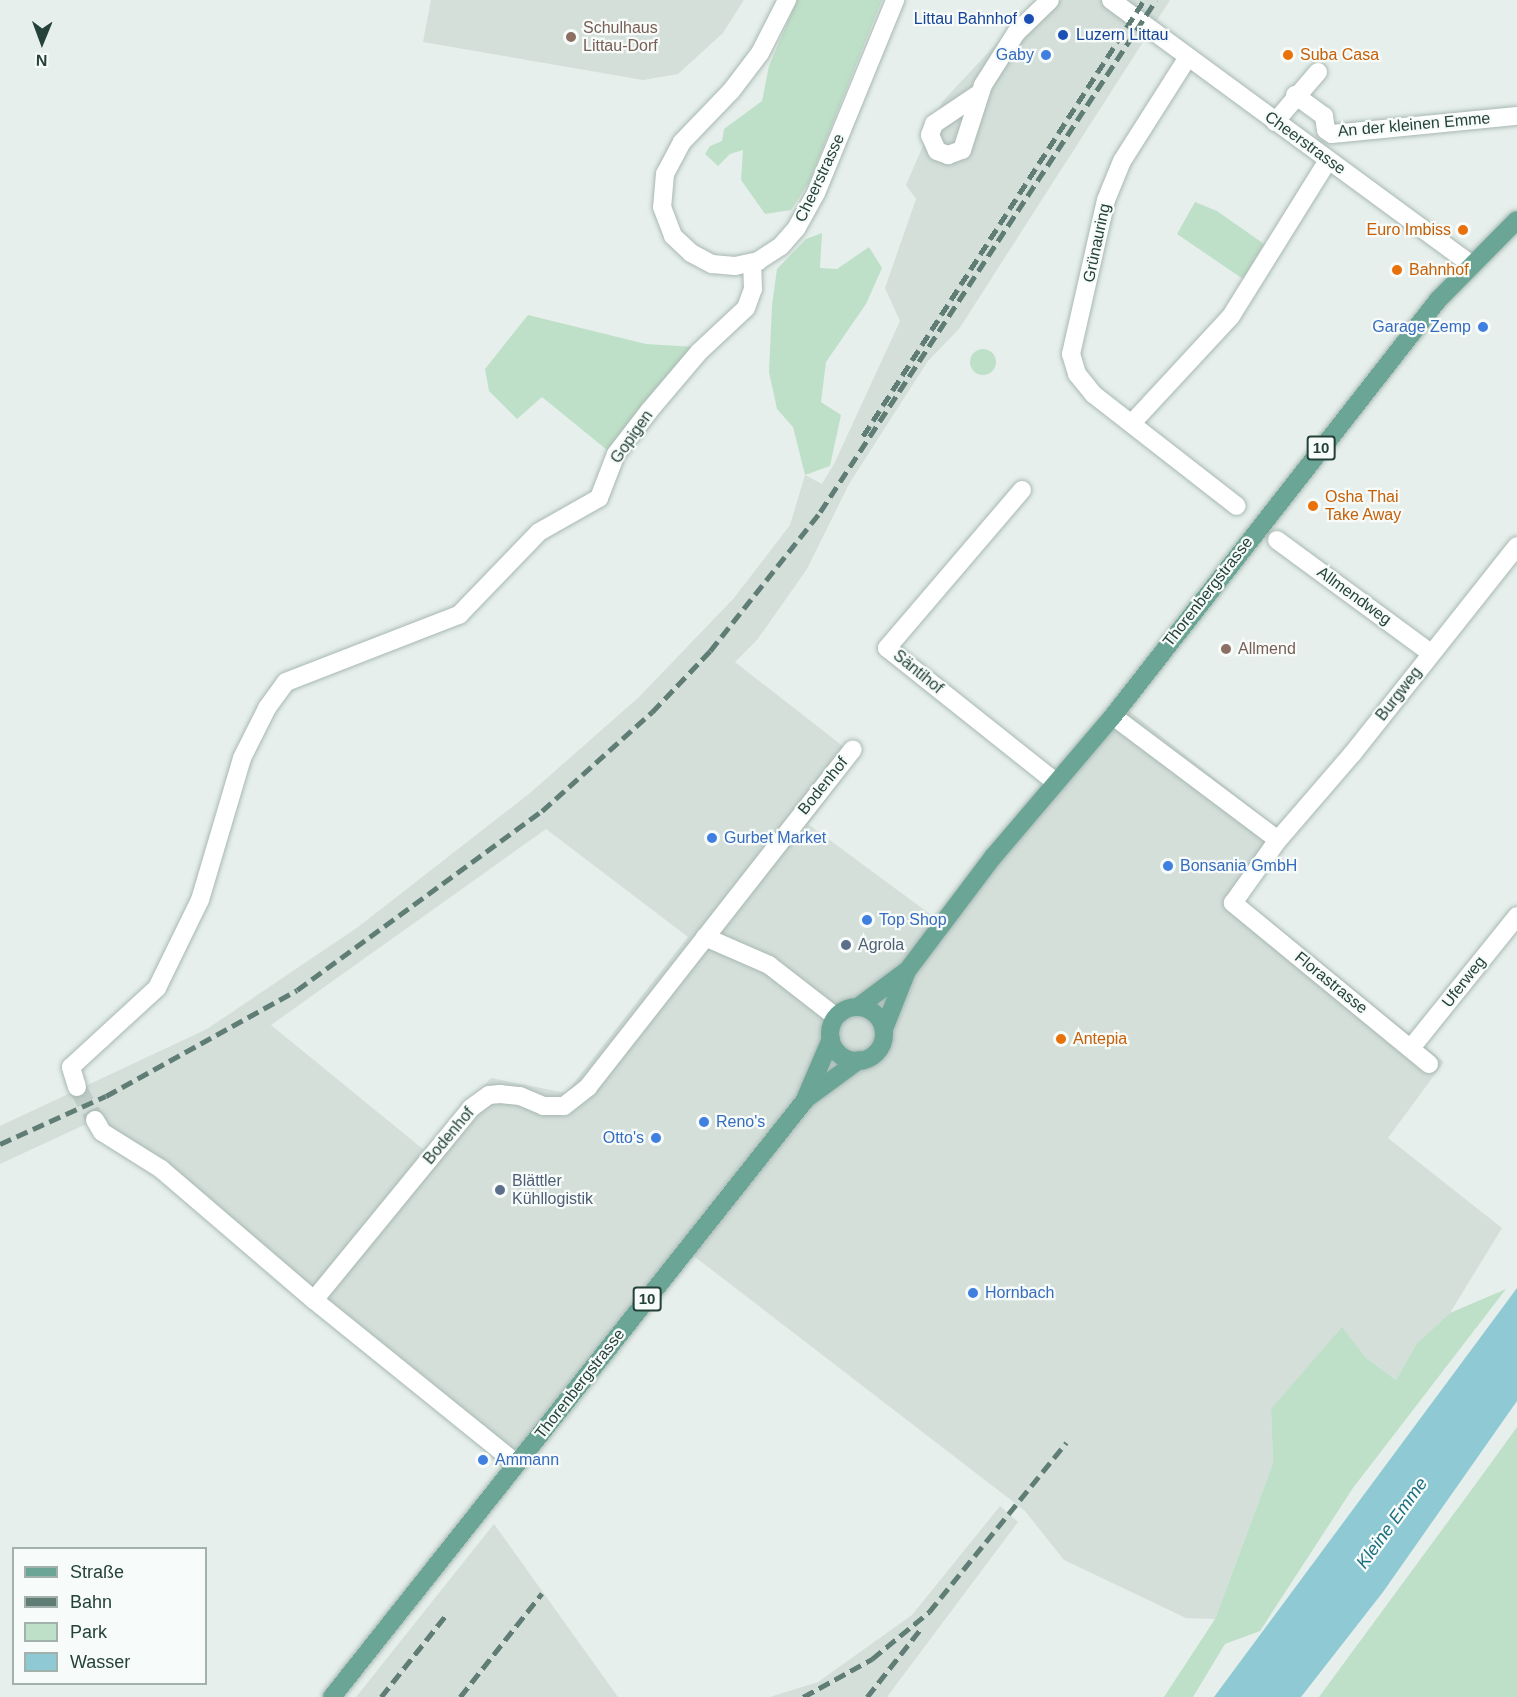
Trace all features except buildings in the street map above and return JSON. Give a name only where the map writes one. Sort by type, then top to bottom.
[{"type":"main road","name":"Thorenbergstrasse","points":[[858,1007],[907,971],[1054,781],[1113,716],[1412,333],[1471,264],[1517,220]]},
{"type":"main road","name":"Thorenbergstrasse","points":[[884,1029],[907,971]]},
{"type":"main road","name":"10","points":[[831,1039],[836,1017],[858,1007]]},
{"type":"main road","points":[[858,1007],[873,1012],[884,1029]]},
{"type":"main road","name":"10","points":[[859,1060],[880,1048],[884,1029]]},
{"type":"main road","name":"Thorenbergstrasse","points":[[806,1099],[831,1039]]},
{"type":"main road","points":[[831,1039],[840,1054],[859,1060]]},
{"type":"main road","name":"Thorenbergstrasse","points":[[332,1697],[806,1099],[859,1060]]},
{"type":"street","name":"Cheerstrasse","points":[[787,0],[760,53],[731,91],[682,142],[663,180],[663,213],[673,236],[683,248],[720,266],[752,263],[782,246],[809,208],[895,0]]},
{"type":"street","points":[[977,95],[1016,33],[1050,0]]},
{"type":"street","name":"Cheerstrasse","points":[[1111,0],[1471,264]]},
{"type":"street","name":"Grünauring","points":[[1188,57],[1122,161],[1106,200],[1071,354],[1077,374],[1093,394],[1133,422],[1237,506]]},
{"type":"street","points":[[1275,122],[1295,95],[1318,72]]},
{"type":"street","name":"An der kleinen Emme","points":[[1295,95],[1323,116],[1326,130],[1332,134],[1517,116]]},
{"type":"street","points":[[1133,422],[1231,316],[1328,160]]},
{"type":"street","name":"Gopigen","points":[[77,1087],[70,1067],[157,988],[200,900],[242,758],[267,708],[286,682],[459,615],[539,532],[599,498],[616,454],[649,411],[699,352],[746,309],[753,289],[752,263]]},
{"type":"street","name":"Säntihof","points":[[1022,490],[887,648],[1054,781]]},
{"type":"street","name":"Allmendweg","points":[[1278,540],[1431,652]]},
{"type":"street","name":"Burgweg","points":[[1278,840],[1517,546]]},
{"type":"street","points":[[1113,716],[1278,840]]},
{"type":"street","name":"Bodenhof","points":[[314,1300],[471,1108],[489,1095],[500,1094],[520,1096],[543,1106],[572,1102],[852,749]]},
{"type":"street","name":"Florastrasse","points":[[1278,840],[1233,903],[1430,1064]]},
{"type":"street","name":"Uferweg","points":[[1411,1048],[1517,916]]},
{"type":"street","points":[[705,937],[769,965],[836,1017]]},
{"type":"street","points":[[95,1120],[102,1132],[161,1168],[314,1300],[517,1464]]},
{"type":"shaded area","name":"Schulhaus Littau-Dorf","points":[[431,0],[744,0],[723,33],[678,74],[643,80],[423,42]]},
{"type":"shaded area","points":[[1037,0],[1170,0],[959,329],[928,361],[849,484],[807,569],[757,640],[735,662],[858,758],[808,824],[934,917],[1128,710],[1278,828],[1246,901],[1444,1062],[1388,1138],[1502,1228],[1450,1313],[1417,1343],[1396,1380],[1365,1357],[1271,1409],[1273,1463],[1215,1619],[1186,1618],[1064,1560],[1025,1511],[686,1250],[517,1464],[95,1120],[0,1164],[0,1126],[207,1029],[358,927],[530,793],[639,697],[734,598],[790,525],[805,475],[822,484],[835,462],[900,321],[885,288],[916,199],[906,185],[942,102]],"holes":[[[546,829],[688,937],[566,1093],[491,1078],[424,1150],[271,1025]]]},
{"type":"shaded area","points":[[1000,1506],[1018,1522],[887,1697],[770,1697],[818,1682],[912,1615]]},
{"type":"shaded area","points":[[494,1524],[618,1697],[356,1697]]},
{"type":"green space","points":[[797,0],[882,0],[809,182],[791,210],[765,214],[741,180],[743,150],[730,154],[718,166],[705,154],[710,146],[722,141],[724,129],[762,101],[769,66]]},
{"type":"green space","points":[[1195,202],[1217,211],[1264,244],[1243,279],[1177,234]]},
{"type":"green space","points":[[822,233],[820,268],[837,269],[869,247],[882,268],[866,304],[826,362],[821,402],[841,415],[830,466],[805,475],[793,427],[777,409],[769,372],[772,305],[777,269],[806,239]]},
{"type":"green space","points":[[528,315],[646,344],[696,347],[612,454],[542,397],[517,419],[489,391],[485,369]]},
{"type":"green space","points":[[983,349],[992,353],[996,362],[992,371],[983,375],[974,371],[970,362],[974,353]]},
{"type":"green space","points":[[1506,1289],[1353,1488],[1260,1631],[1225,1644],[1193,1697],[1164,1697],[1215,1619],[1273,1463],[1271,1409],[1342,1327],[1365,1357],[1396,1380],[1417,1343],[1450,1313]]},
{"type":"green space","points":[[1517,1427],[1517,1697],[1319,1697],[1483,1474]]},
{"type":"water","name":"Kleine Emme","points":[[1517,1288],[1517,1401],[1383,1592],[1301,1697],[1214,1697]]},
{"type":"tunnel","points":[[77,1087],[95,1120]]},
{"type":"railway","points":[[863,436],[1144,0]]},
{"type":"railway","points":[[0,1144],[106,1096],[297,990],[542,811],[652,712],[710,651],[820,512],[1156,0]]},
{"type":"railway","points":[[803,1697],[872,1659],[929,1612],[1066,1443]]},
{"type":"railway","points":[[460,1697],[542,1593]]},
{"type":"railway","points":[[381,1697],[446,1615]]},
{"type":"railway","points":[[867,1697],[922,1627]]},
{"type":"place","name":"Littau Bahnhof","points":[[1029,19]]},
{"type":"place","name":"Luzern Littau","points":[[1063,35]]},
{"type":"place","name":"Schulhaus Littau-Dorf","points":[[571,37]]},
{"type":"place","name":"Gaby","points":[[1046,55]]},
{"type":"place","name":"Suba Casa","points":[[1288,55]]},
{"type":"place","name":"Euro Imbiss","points":[[1463,230]]},
{"type":"place","name":"Bahnhof","points":[[1397,270]]},
{"type":"place","name":"Garage Zemp","points":[[1483,327]]},
{"type":"place","name":"Osha Thai Take Away","points":[[1313,506]]},
{"type":"place","name":"Allmend","points":[[1226,649]]},
{"type":"place","name":"Gurbet Market","points":[[712,838]]},
{"type":"place","name":"Bonsania GmbH","points":[[1168,866]]},
{"type":"place","name":"Top Shop","points":[[867,920]]},
{"type":"place","name":"Agrola","points":[[846,945]]},
{"type":"place","name":"Antepia","points":[[1061,1039]]},
{"type":"place","name":"Reno's","points":[[704,1122]]},
{"type":"place","name":"Otto's","points":[[656,1138]]},
{"type":"place","name":"Blättler Kühllogistik","points":[[500,1190]]},
{"type":"place","name":"Hornbach","points":[[973,1293]]},
{"type":"place","name":"Ammann","points":[[483,1460]]}]
